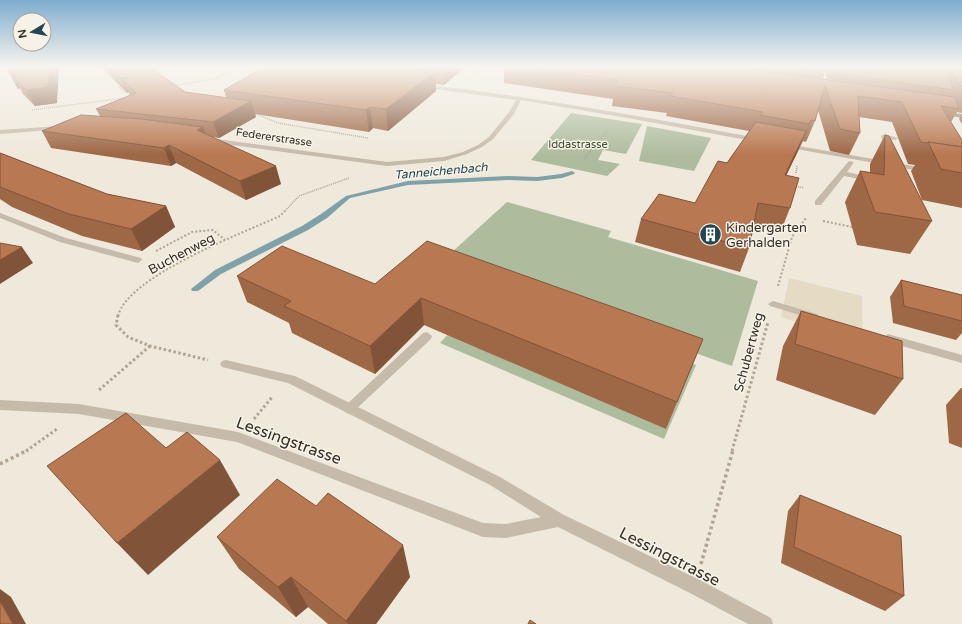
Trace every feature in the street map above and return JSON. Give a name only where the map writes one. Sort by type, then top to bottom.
[{"type":"main road","points":[[938,112],[962,116]]},
{"type":"street","points":[[504,96],[582,108],[763,141]]},
{"type":"street","name":"Federerstrasse","points":[[203,139],[387,164],[444,159],[465,153],[480,146],[491,138],[512,113],[520,99]]},
{"type":"street","points":[[0,132],[67,128]]},
{"type":"street","points":[[894,165],[884,136],[895,138]]},
{"type":"street","points":[[778,144],[930,171]]},
{"type":"street","points":[[818,203],[851,162]]},
{"type":"street","points":[[842,172],[862,178]]},
{"type":"street","points":[[0,215],[63,240],[138,260]]},
{"type":"street","points":[[773,304],[822,318]]},
{"type":"street","points":[[878,335],[962,360]]},
{"type":"street","points":[[349,409],[427,336]]},
{"type":"street","name":"Lessingstrasse","points":[[226,364],[291,379],[495,481],[559,520],[694,586],[765,624]]},
{"type":"street","name":"Lessingstrasse","points":[[0,405],[79,409],[238,438],[483,530],[506,531],[559,520]]},
{"type":"path","points":[[26,111],[76,103],[107,101],[131,96]]},
{"type":"path","points":[[252,112],[278,123],[368,138]]},
{"type":"path","points":[[585,158],[608,130]]},
{"type":"path","name":"Buchenweg","points":[[226,364],[150,346],[128,337],[116,325],[120,308],[137,289],[170,267],[225,240],[280,216],[299,196],[387,164]]},
{"type":"path","points":[[793,185],[824,194]]},
{"type":"path","name":"Schubertweg","points":[[701,564],[792,237],[818,203]]},
{"type":"path","points":[[807,217],[813,218]]},
{"type":"path","points":[[820,220],[852,227]]},
{"type":"path","name":"Buchenweg","points":[[138,260],[192,232],[213,230],[225,240]]},
{"type":"path","points":[[94,394],[150,346]]},
{"type":"path","points":[[254,419],[274,395]]},
{"type":"path","points":[[0,464],[34,447],[62,426]]},
{"type":"green space","name":"Iddastrasse","points":[[571,113],[642,124],[626,154],[603,150],[598,160],[620,164],[607,176],[531,160]]},
{"type":"green space","points":[[647,126],[711,138],[694,171],[639,161]]},
{"type":"green space","points":[[507,202],[611,231],[608,237],[758,281],[732,366],[440,263]]},
{"type":"green space","points":[[490,289],[696,365],[664,439],[440,343]]},
{"type":"shaded area","points":[[789,278],[862,296],[863,343],[781,317]]},
{"type":"building","points":[[128,96],[215,96],[251,101],[213,122],[96,109]]},
{"type":"building","points":[[267,96],[403,96],[386,109],[370,107],[366,110]]},
{"type":"building","points":[[671,96],[822,96],[815,121],[811,120],[809,124],[760,115],[763,112]]},
{"type":"building","points":[[829,96],[858,96],[860,133],[840,129]]},
{"type":"building","points":[[859,96],[955,97],[959,109],[941,106],[962,140],[962,147],[921,142],[902,102]]},
{"type":"building","points":[[81,115],[141,119],[203,127],[197,130],[276,166],[240,181],[169,145],[164,148],[42,131]]},
{"type":"building","points":[[756,122],[806,131],[785,175],[799,178],[790,208],[758,203],[749,248],[641,219],[659,194],[695,203],[718,161],[727,163]]},
{"type":"building","points":[[885,135],[889,136],[932,221],[875,212],[860,171],[884,175]]},
{"type":"building","points":[[928,142],[962,147],[962,173],[941,169]]},
{"type":"building","points":[[0,153],[107,194],[166,206],[131,229],[69,214],[0,187]]},
{"type":"building","points":[[427,241],[703,339],[677,402],[421,298],[370,346],[284,306],[291,301],[237,276],[282,246],[375,284]]},
{"type":"building","points":[[0,243],[22,247],[0,260]]},
{"type":"building","points":[[901,280],[962,295],[962,321],[904,306]]},
{"type":"building","points":[[801,311],[902,341],[903,379],[795,344]]},
{"type":"building","points":[[126,413],[166,448],[187,432],[220,460],[117,543],[47,466]]},
{"type":"building","points":[[277,479],[316,506],[328,493],[403,545],[346,621],[291,577],[278,587],[217,537]]},
{"type":"building","points":[[800,495],[901,536],[904,596],[794,547]]},
{"type":"building","points":[[0,601],[13,624],[0,624]]},
{"type":"building","points":[[530,620],[536,624],[528,624]]},
{"type":"waterway","name":"Tanneichenbach","points":[[195,289],[218,272],[305,228],[324,216],[348,197],[408,183],[508,178],[537,179],[562,176],[572,173]]},
{"type":"place","name":"Kindergarten Gerhalden","points":[[711,234]]}]
